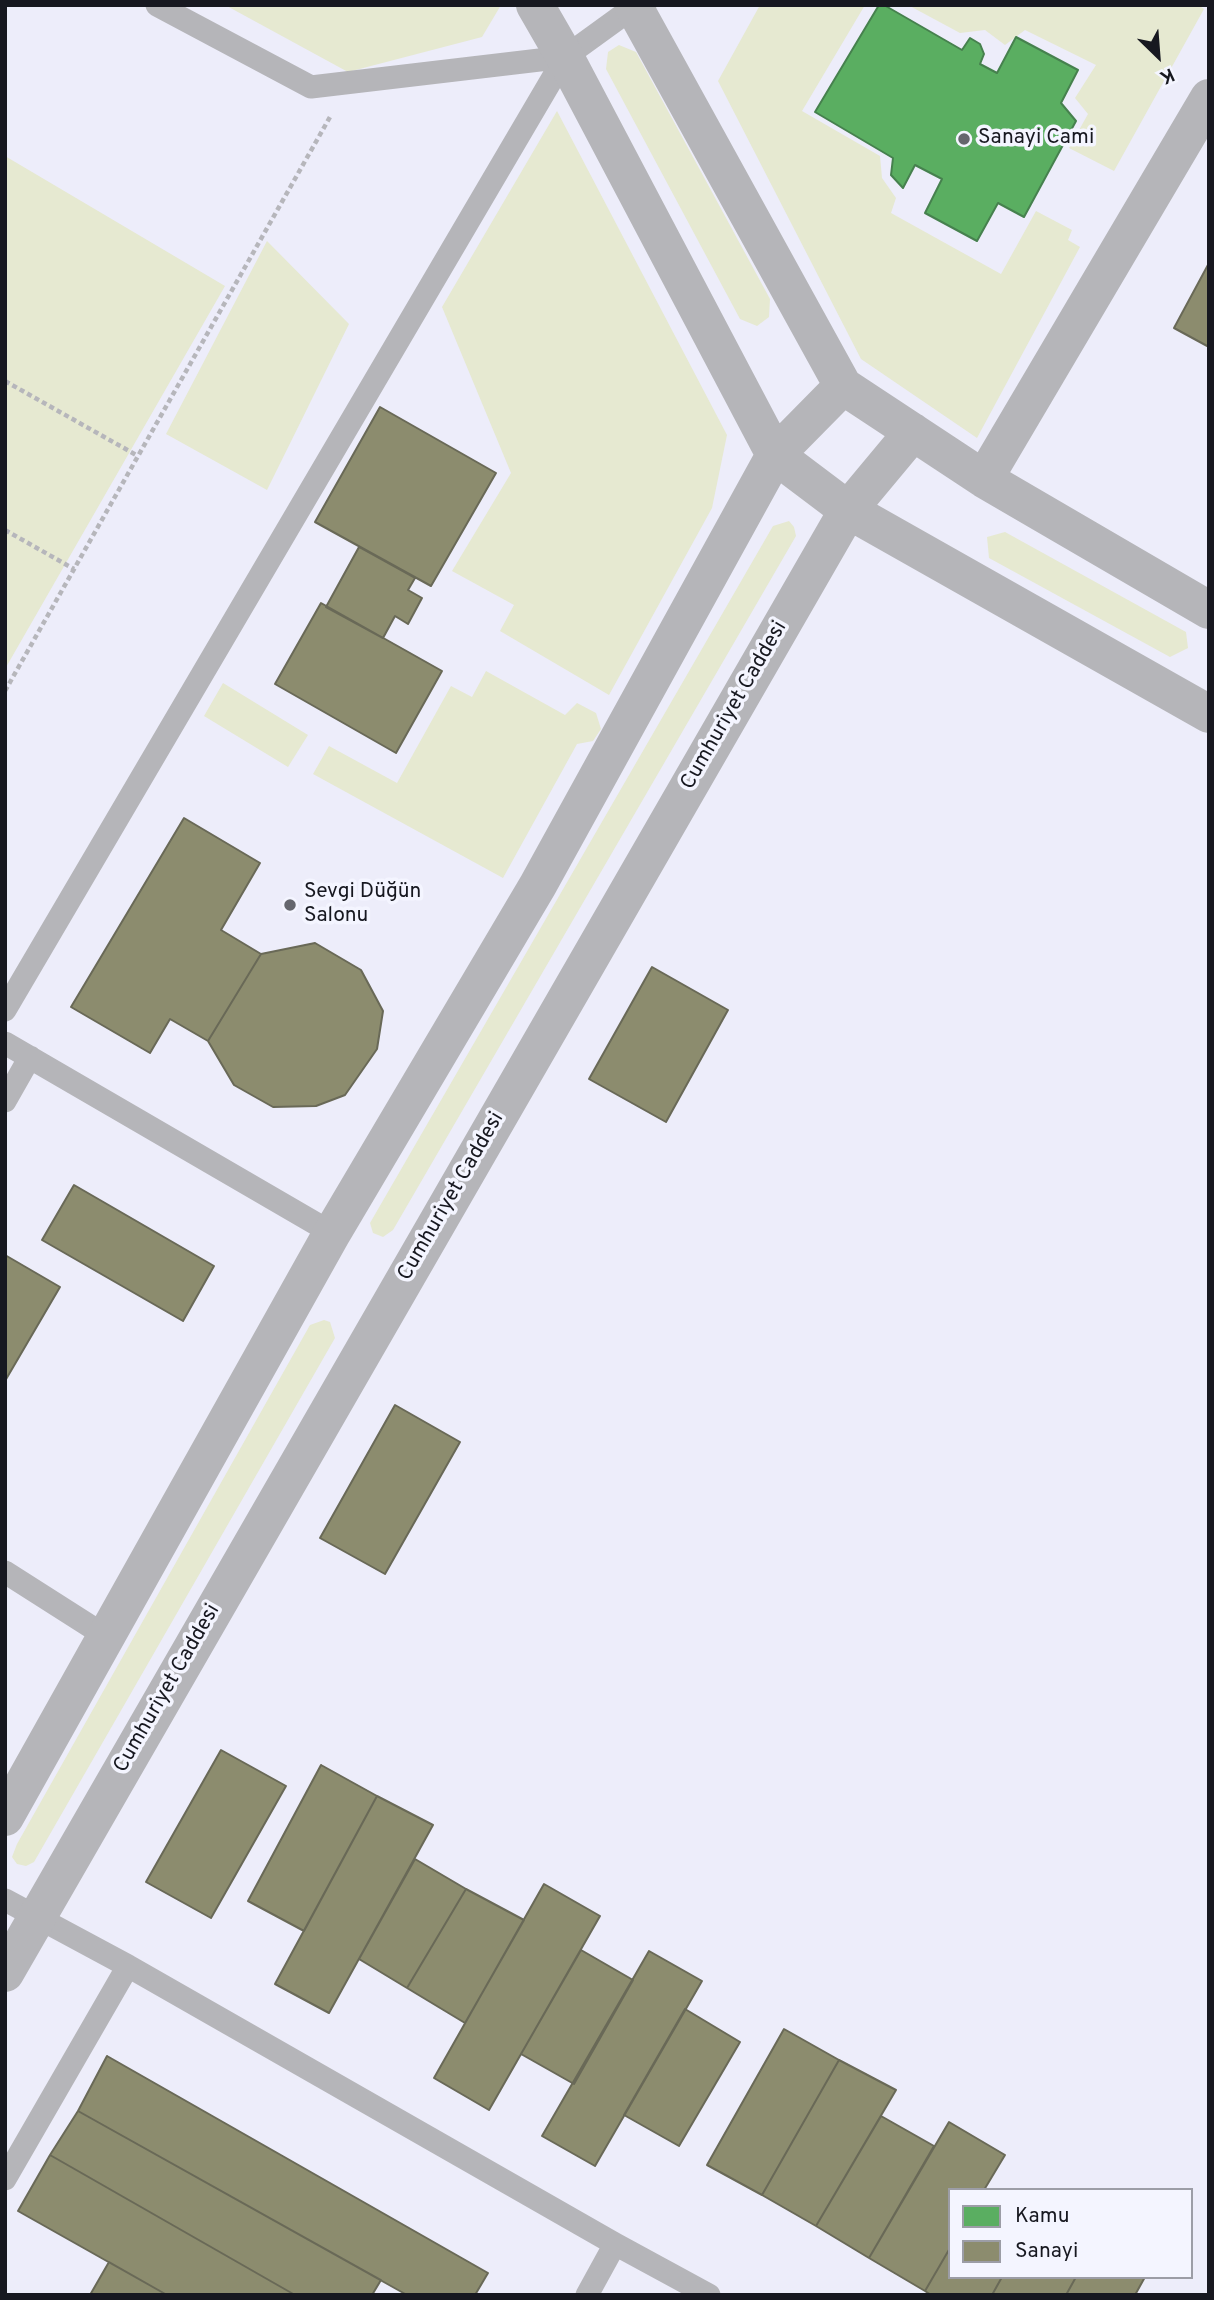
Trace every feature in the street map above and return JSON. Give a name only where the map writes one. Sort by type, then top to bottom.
[{"type":"street","points":[[535,5],[775,455],[848,510],[1209,714]]},
{"type":"street","points":[[637,6],[843,386],[984,479],[1209,610]]},
{"type":"street","points":[[984,479],[1209,99]]},
{"type":"street","points":[[5,1817],[332,1233],[538,886],[775,455],[843,386]]},
{"type":"street","name":"Cumhuriyet Caddesi","points":[[5,1973],[21,1909],[848,510],[913,432]]},
{"type":"lane","points":[[157,5],[312,87],[565,57]]},
{"type":"lane","points":[[5,1010],[565,57],[637,6]]},
{"type":"lane","points":[[5,1043],[332,1233]]},
{"type":"lane","points":[[5,1101],[30,1057]]},
{"type":"lane","points":[[5,1572],[107,1637]]},
{"type":"lane","points":[[21,1909],[128,1966],[709,2295]]},
{"type":"lane","points":[[5,2179],[128,1966]]},
{"type":"lane","points":[[587,2295],[615,2244]]},
{"type":"path","points":[[5,691],[349,83]]},
{"type":"path","points":[[5,381],[138,456]]},
{"type":"path","points":[[5,530],[74,569]]},
{"type":"shaded area","points":[[5,5],[1209,5],[1209,2295],[5,2295]]},
{"type":"green space","points":[[225,5],[501,5],[482,37],[348,72]]},
{"type":"green space","points":[[760,5],[865,5],[802,111],[880,156],[882,178],[896,198],[891,213],[1001,274],[1036,211],[1072,230],[1068,240],[1080,247],[977,438],[861,359],[718,81]]},
{"type":"green space","points":[[908,5],[1198,5],[1204,9],[1114,171],[1069,148],[1088,114],[1075,98],[1096,65],[1025,30],[1005,45],[985,30],[960,33]]},
{"type":"green space","points":[[619,45],[636,52],[770,299],[769,317],[757,326],[740,319],[606,69],[608,52]]},
{"type":"green space","points":[[557,111],[727,435],[712,508],[609,695],[500,631],[514,605],[452,571],[511,473],[442,307]]},
{"type":"green space","points":[[5,156],[225,286],[5,669]]},
{"type":"green space","points":[[267,241],[349,324],[267,490],[166,434]]},
{"type":"green space","points":[[789,521],[796,536],[393,1230],[383,1237],[373,1233],[370,1223],[773,526]]},
{"type":"green space","points":[[1005,532],[1186,632],[1188,648],[1170,657],[989,558],[987,537]]},
{"type":"green space","points":[[486,671],[565,715],[577,703],[596,713],[601,729],[593,741],[577,744],[503,878],[313,774],[329,746],[397,783],[451,686],[472,697]]},
{"type":"green space","points":[[223,683],[308,735],[288,767],[204,716]]},
{"type":"green space","points":[[324,1320],[330,1322],[335,1338],[34,1862],[26,1866],[17,1864],[12,1857],[17,1844],[310,1325]]},
{"type":"building: Kamu","name":"Sanayi Cami","points":[[879,5],[884,5],[962,50],[970,38],[980,44],[984,54],[980,64],[997,73],[1016,37],[1078,70],[1061,103],[1076,121],[1024,217],[998,203],[977,241],[925,213],[942,179],[915,165],[903,188],[891,175],[893,158],[815,112]]},
{"type":"building: Sanayi","points":[[1209,263],[1209,347],[1174,328]]},
{"type":"building: Sanayi","points":[[380,407],[496,473],[431,586],[315,522]]},
{"type":"building: Sanayi","points":[[359,547],[415,578],[408,590],[422,598],[408,624],[395,616],[383,638],[326,607]]},
{"type":"building: Sanayi","points":[[321,603],[442,671],[396,753],[275,684]]},
{"type":"building: Sanayi","points":[[184,818],[260,863],[221,930],[261,954],[208,1041],[170,1019],[150,1053],[71,1007]]},
{"type":"building: Sanayi","points":[[315,943],[361,970],[383,1011],[377,1049],[345,1095],[316,1106],[273,1107],[234,1085],[208,1041],[261,954]]},
{"type":"building: Sanayi","points":[[652,967],[728,1010],[666,1122],[589,1079]]},
{"type":"building: Sanayi","points":[[74,1185],[214,1266],[183,1321],[42,1240]]},
{"type":"building: Sanayi","points":[[5,1255],[60,1287],[5,1381]]},
{"type":"building: Sanayi","points":[[395,1405],[460,1442],[385,1574],[320,1538]]},
{"type":"building: Sanayi","points":[[221,1750],[286,1786],[211,1918],[146,1882]]},
{"type":"building: Sanayi","points":[[321,1765],[377,1796],[304,1931],[248,1901]]},
{"type":"building: Sanayi","points":[[377,1796],[433,1825],[329,2013],[275,1984]]},
{"type":"building: Sanayi","points":[[415,1859],[466,1889],[407,1988],[359,1959]]},
{"type":"building: Sanayi","points":[[544,1884],[600,1916],[489,2110],[434,2078]]},
{"type":"building: Sanayi","points":[[466,1889],[524,1920],[465,2023],[407,1988]]},
{"type":"building: Sanayi","points":[[581,1950],[633,1980],[574,2084],[521,2054]]},
{"type":"building: Sanayi","points":[[649,1951],[702,1981],[595,2166],[542,2136]]},
{"type":"building: Sanayi","points":[[685,2009],[740,2042],[679,2146],[624,2115]]},
{"type":"building: Sanayi","points":[[784,2029],[839,2060],[762,2195],[707,2165]]},
{"type":"building: Sanayi","points":[[107,2056],[488,2273],[475,2295],[407,2295],[78,2111]]},
{"type":"building: Sanayi","points":[[839,2060],[896,2090],[816,2226],[762,2195]]},
{"type":"building: Sanayi","points":[[78,2111],[381,2280],[372,2295],[295,2295],[50,2155]]},
{"type":"building: Sanayi","points":[[881,2116],[934,2146],[869,2258],[816,2226]]},
{"type":"building: Sanayi","points":[[949,2122],[1005,2155],[985,2188],[948,2188],[948,2251],[925,2291],[869,2258]]},
{"type":"building: Sanayi","points":[[50,2155],[295,2295],[167,2295],[18,2211]]},
{"type":"building: Sanayi","points":[[948,2251],[948,2279],[1001,2279],[992,2295],[931,2295],[925,2291]]},
{"type":"building: Sanayi","points":[[109,2262],[167,2295],[90,2295]]},
{"type":"building: Sanayi","points":[[1001,2279],[1075,2279],[1066,2295],[992,2295]]},
{"type":"building: Sanayi","points":[[1075,2279],[1144,2279],[1135,2295],[1066,2295]]},
{"type":"place","name":"Sanayi Cami","points":[[964,139]]},
{"type":"place","name":"Sevgi Düğün Salonu","points":[[290,905]]}]
